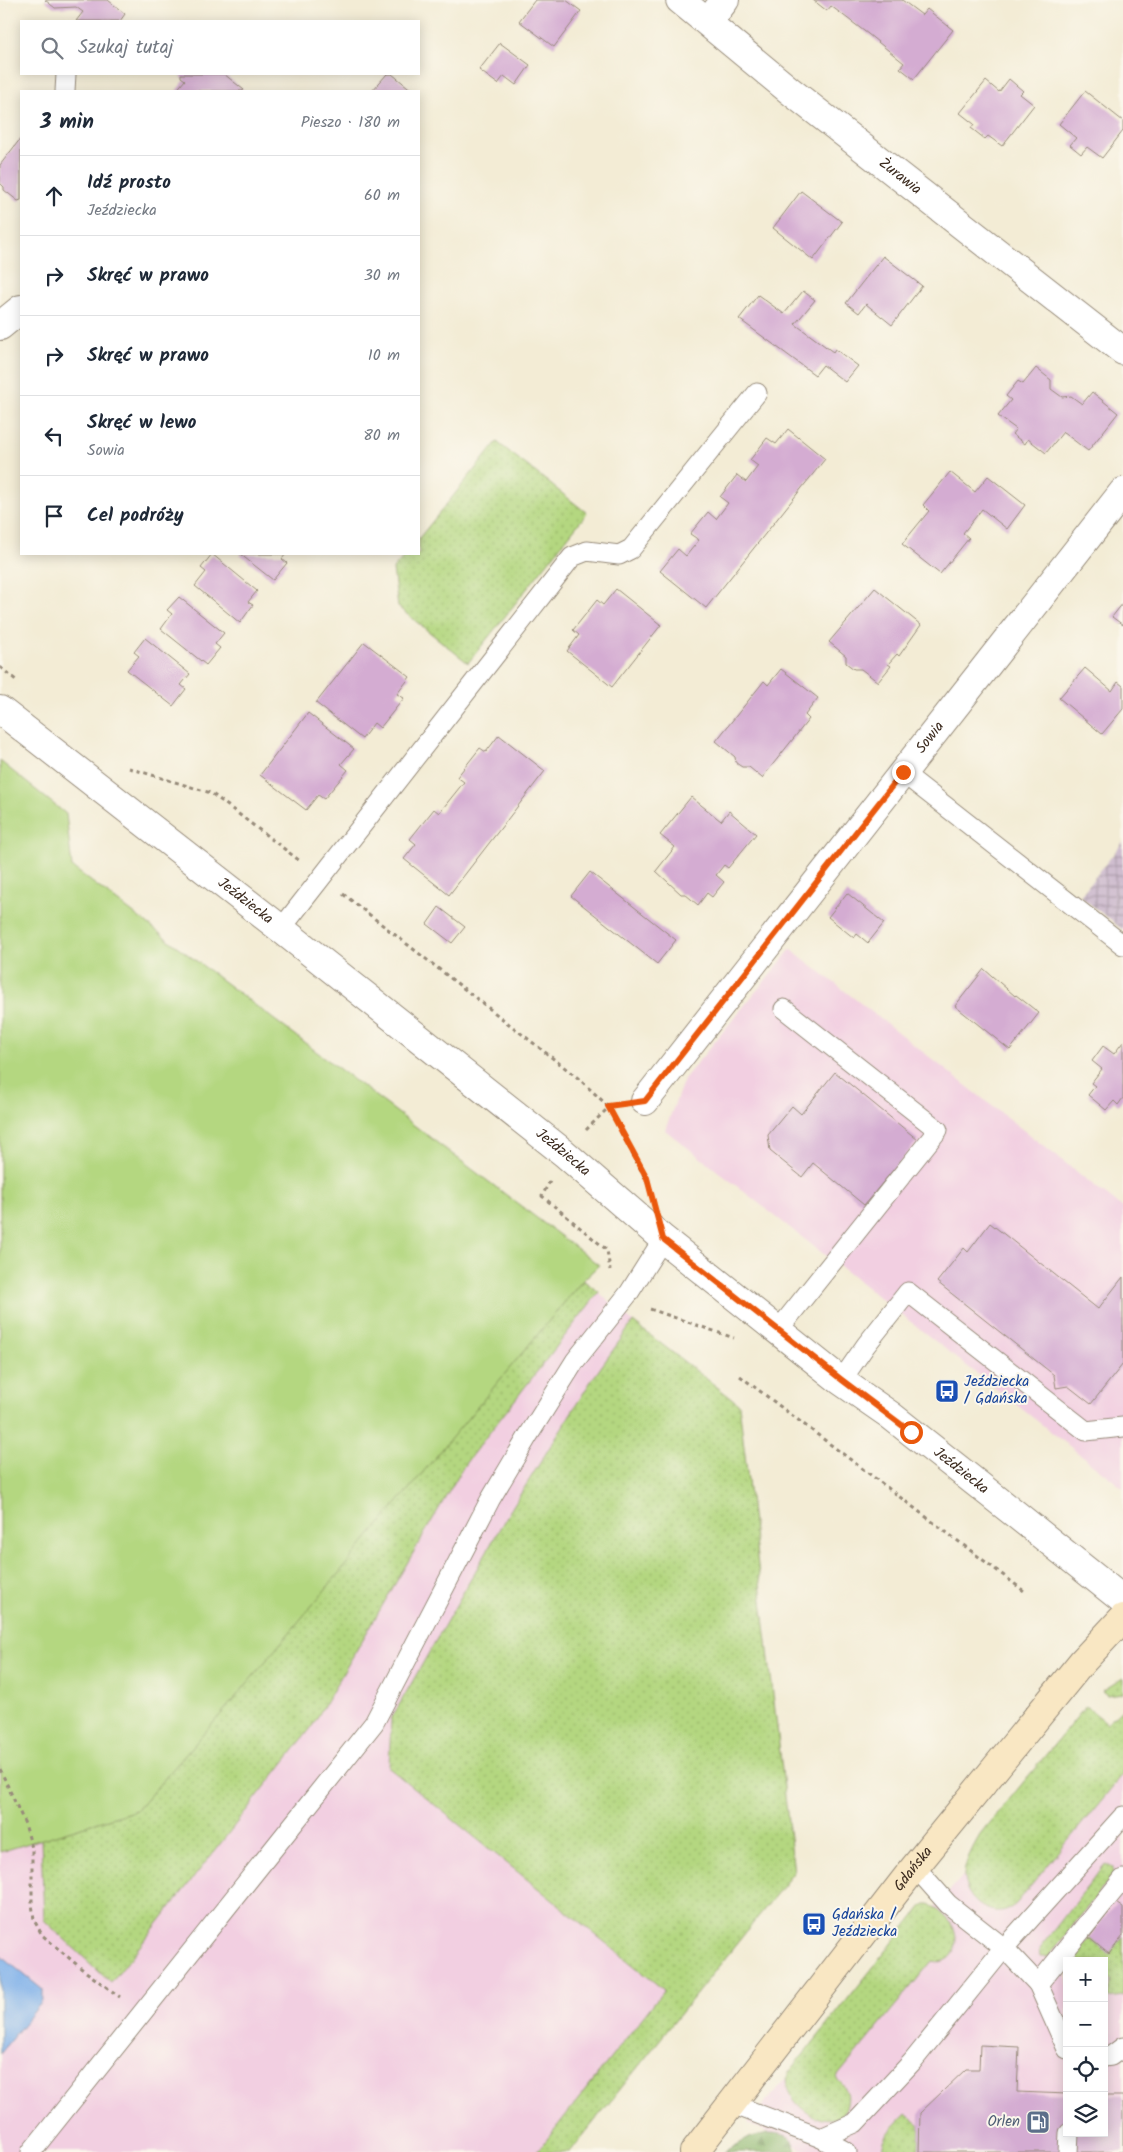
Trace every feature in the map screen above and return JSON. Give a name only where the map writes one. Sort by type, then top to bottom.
[{"type":"main road","name":"Gdańska","points":[[694,2152],[914,1868],[1082,1662],[1123,1618]]},
{"type":"street","name":"Żurawia","points":[[680,0],[789,90],[1123,351]]},
{"type":"street","points":[[708,22],[725,0]]},
{"type":"street","points":[[0,326],[20,310]]},
{"type":"street","name":"Sowia","points":[[645,1101],[1123,492]]},
{"type":"street","name":"Jeździecka","points":[[0,710],[282,929],[564,1154],[663,1239],[842,1380],[890,1415],[1123,1600]]},
{"type":"lane","points":[[65,90],[66,75]]},
{"type":"lane","points":[[282,929],[572,557],[588,551],[619,555],[631,549],[757,393]]},
{"type":"lane","points":[[903,772],[1123,945]]},
{"type":"lane","points":[[779,1329],[938,1130],[784,1009]]},
{"type":"lane","points":[[31,2152],[374,1723],[490,1500],[523,1444],[575,1361],[629,1293],[663,1239]]},
{"type":"lane","points":[[842,1380],[866,1345],[908,1292],[1086,1431],[1123,1427]]},
{"type":"lane","points":[[820,2145],[855,2123],[912,2062],[1004,1948],[1123,1816]]},
{"type":"lane","points":[[914,1868],[948,1904],[1004,1948],[1038,1984],[1066,2047]]},
{"type":"lane","points":[[1038,1984],[1123,1878]]},
{"type":"lane","points":[[1108,2056],[1123,2047]]},
{"type":"lane","points":[[732,2104],[820,2145],[847,2152]]},
{"type":"lane","points":[[1068,2152],[1069,2137]]},
{"type":"path","points":[[645,1101],[608,1106],[564,1154],[542,1196],[607,1250],[610,1274],[629,1293],[650,1309],[736,1339]]},
{"type":"path","points":[[608,1106],[647,1178],[649,1187]]},
{"type":"path","points":[[740,1376],[1024,1591]]},
{"type":"path","points":[[0,1769],[25,1824],[32,1848],[32,1903],[34,1920],[42,1935],[82,1969],[143,2014]]},
{"type":"shaded area","points":[[1123,842],[1123,930],[1080,896]]},
{"type":"shaded area","points":[[791,949],[1123,1208],[1123,1488],[665,1130],[684,1079]]},
{"type":"shaded area","points":[[583,1279],[633,1322],[739,1404],[794,1872],[570,2152],[0,2152],[0,1852],[41,1839],[235,1698]]},
{"type":"shaded area","points":[[1123,1774],[1123,2152],[809,2152],[748,2123],[967,1871],[1016,1904]]},
{"type":"green space","points":[[497,442],[587,513],[468,663],[398,607],[393,569],[405,555],[420,555],[420,537]]},
{"type":"green space","points":[[0,761],[66,814],[72,867],[599,1265],[583,1280],[235,1698],[137,1810],[0,1852]]},
{"type":"green space","points":[[583,1280],[599,1292],[465,1464],[311,1728],[111,1983],[44,1920],[41,1839],[137,1810]]},
{"type":"green space","points":[[633,1322],[739,1404],[794,1872],[570,2152],[537,2152],[664,1990],[389,1768],[391,1719],[508,1514],[591,1381]]},
{"type":"green space","points":[[1123,1678],[1123,1693],[1107,1695],[1102,1691]]},
{"type":"green space","points":[[1086,1706],[1107,1723],[1123,1708],[1123,1774],[1016,1904],[999,1911],[990,1910],[975,1901],[965,1884],[965,1870],[972,1849],[980,1835]]},
{"type":"green space","points":[[1105,1864],[1113,1868],[1113,1875],[1048,1957],[1040,1957],[1039,1949]]},
{"type":"green space","points":[[926,1904],[933,1906],[951,1923],[956,1937],[954,1951],[946,1960],[940,1962],[932,1961],[836,2078],[844,2086],[848,2096],[847,2104],[842,2114],[834,2119],[824,2119],[812,2115],[793,2098],[788,2087],[788,2074],[922,1906]]},
{"type":"green space","points":[[1123,1936],[1123,1996],[1108,1998],[1112,1981],[1108,1980],[1108,1957],[1075,1957],[1089,1938],[1109,1954]]},
{"type":"green space","points":[[906,2114],[920,2125],[919,2152],[883,2152],[884,2141],[887,2136]]},
{"type":"green space","points":[[768,2133],[786,2136],[792,2142],[796,2152],[724,2152],[751,2137]]},
{"type":"water","points":[[0,1955],[43,1990],[43,2000],[0,2053]]},
{"type":"building","points":[[45,0],[108,0],[125,14],[121,20],[77,20],[83,12],[76,7],[55,8]]},
{"type":"building","points":[[535,0],[566,0],[581,11],[554,47],[519,21]]},
{"type":"building","points":[[813,0],[902,0],[922,15],[927,9],[953,30],[914,79],[900,68],[904,63],[868,34],[831,6],[827,11]]},
{"type":"building","points":[[500,43],[530,65],[516,85],[504,76],[498,84],[479,70]]},
{"type":"building","points":[[181,75],[225,75],[244,90],[177,90],[185,80]]},
{"type":"building","points":[[386,75],[393,75],[412,90],[373,90]]},
{"type":"building","points":[[1009,79],[1023,91],[1020,94],[1034,105],[1002,146],[988,136],[985,139],[971,128],[974,124],[960,113],[986,81],[999,92]]},
{"type":"building","points":[[1085,91],[1123,121],[1123,131],[1102,158],[1087,147],[1081,154],[1070,145],[1076,138],[1059,124]]},
{"type":"building","points":[[20,139],[20,200],[18,201],[4,190],[0,183],[0,165]]},
{"type":"building","points":[[801,191],[842,222],[813,260],[773,228]]},
{"type":"building","points":[[883,256],[922,286],[892,325],[866,304],[859,313],[846,303]]},
{"type":"building","points":[[803,291],[815,300],[795,324],[833,352],[835,349],[858,366],[845,382],[823,365],[815,375],[739,319],[758,295],[784,314]]},
{"type":"building","points":[[1036,368],[1051,380],[1051,389],[1062,397],[1071,396],[1082,404],[1092,392],[1118,413],[1088,451],[1063,432],[1046,453],[1028,439],[1025,444],[1012,434],[1016,429],[998,416],[1011,400],[1006,396],[1018,381],[1023,384]]},
{"type":"building","points":[[788,429],[825,459],[706,608],[660,571],[678,549],[686,556],[699,540],[690,534],[708,512],[716,519],[728,503],[720,497],[737,475],[746,482],[758,466],[750,460],[767,438],[776,444]]},
{"type":"building","points":[[950,472],[975,492],[988,476],[1025,505],[1007,529],[982,509],[963,533],[969,538],[940,574],[902,544],[929,511],[923,505]]},
{"type":"building","points":[[213,555],[257,591],[248,602],[253,605],[240,623],[195,586],[206,572],[201,568]]},
{"type":"building","points":[[241,555],[285,555],[282,559],[287,563],[273,580]]},
{"type":"building","points":[[875,588],[921,625],[899,656],[897,654],[888,664],[891,666],[878,682],[861,669],[854,669],[846,663],[846,656],[829,642]]},
{"type":"building","points":[[616,589],[661,625],[612,687],[567,651],[579,635],[573,630],[597,600],[603,605]]},
{"type":"building","points":[[179,597],[224,633],[215,644],[220,648],[206,665],[161,629],[172,614],[167,610]]},
{"type":"building","points":[[1123,603],[1123,625],[1112,617]]},
{"type":"building","points":[[145,638],[190,674],[181,685],[186,689],[173,706],[127,670],[139,656],[134,652]]},
{"type":"building","points":[[364,642],[410,677],[397,694],[404,698],[380,728],[374,723],[362,739],[316,703]]},
{"type":"building","points":[[1085,668],[1112,691],[1118,682],[1123,686],[1123,709],[1102,734],[1059,698]]},
{"type":"building","points":[[781,669],[818,698],[805,715],[809,719],[762,778],[749,767],[742,767],[736,763],[735,757],[716,741],[764,681],[768,685]]},
{"type":"building","points":[[308,713],[354,749],[341,764],[348,770],[324,799],[318,795],[306,810],[260,775]]},
{"type":"building","points":[[499,735],[545,771],[449,895],[404,859],[416,844],[410,839],[434,809],[439,813],[464,782],[457,777],[480,748],[486,752]]},
{"type":"building","points":[[691,797],[721,821],[729,811],[756,834],[728,868],[724,865],[716,875],[724,882],[712,897],[707,893],[698,905],[685,894],[681,894],[656,871],[675,847],[660,835]]},
{"type":"building","points":[[590,872],[676,940],[657,964],[571,896]]},
{"type":"building","points":[[847,893],[884,923],[868,943],[857,934],[854,938],[828,917]]},
{"type":"building","points":[[439,907],[465,927],[452,943],[427,924]]},
{"type":"building","points":[[984,969],[1015,996],[1039,1013],[1010,1050],[955,1006]]},
{"type":"building","points":[[1123,1042],[1123,1098],[1118,1105],[1114,1101],[1106,1110],[1088,1095],[1095,1086],[1091,1083],[1102,1069],[1092,1061],[1103,1046],[1114,1054]]},
{"type":"building","points":[[835,1072],[918,1140],[864,1205],[813,1163],[802,1177],[770,1151],[768,1135],[792,1106],[801,1114]]},
{"type":"building","points":[[990,1223],[1098,1309],[1123,1277],[1123,1364],[1091,1404],[1068,1386],[1056,1388],[1054,1375],[937,1282],[964,1248],[968,1252]]},
{"type":"building","points":[[1116,1903],[1123,1908],[1123,1936],[1109,1954],[1089,1938]]},
{"type":"building","points":[[980,2045],[1019,2047],[1017,2092],[1063,2094],[1063,2137],[1108,2137],[1108,2096],[1123,2096],[1123,2152],[919,2152],[920,2113],[966,2069],[979,2069]]},
{"type":"place","name":"Jeździecka / Gdańska","points":[[947,1391]]},
{"type":"place","name":"Gdańska / Jeździecka","points":[[814,1924]]},
{"type":"place","name":"Orlen","points":[[1038,2122]]},
{"type":"route","points":[[903,772],[645,1101],[608,1106],[647,1178],[663,1239],[911,1432]]}]
